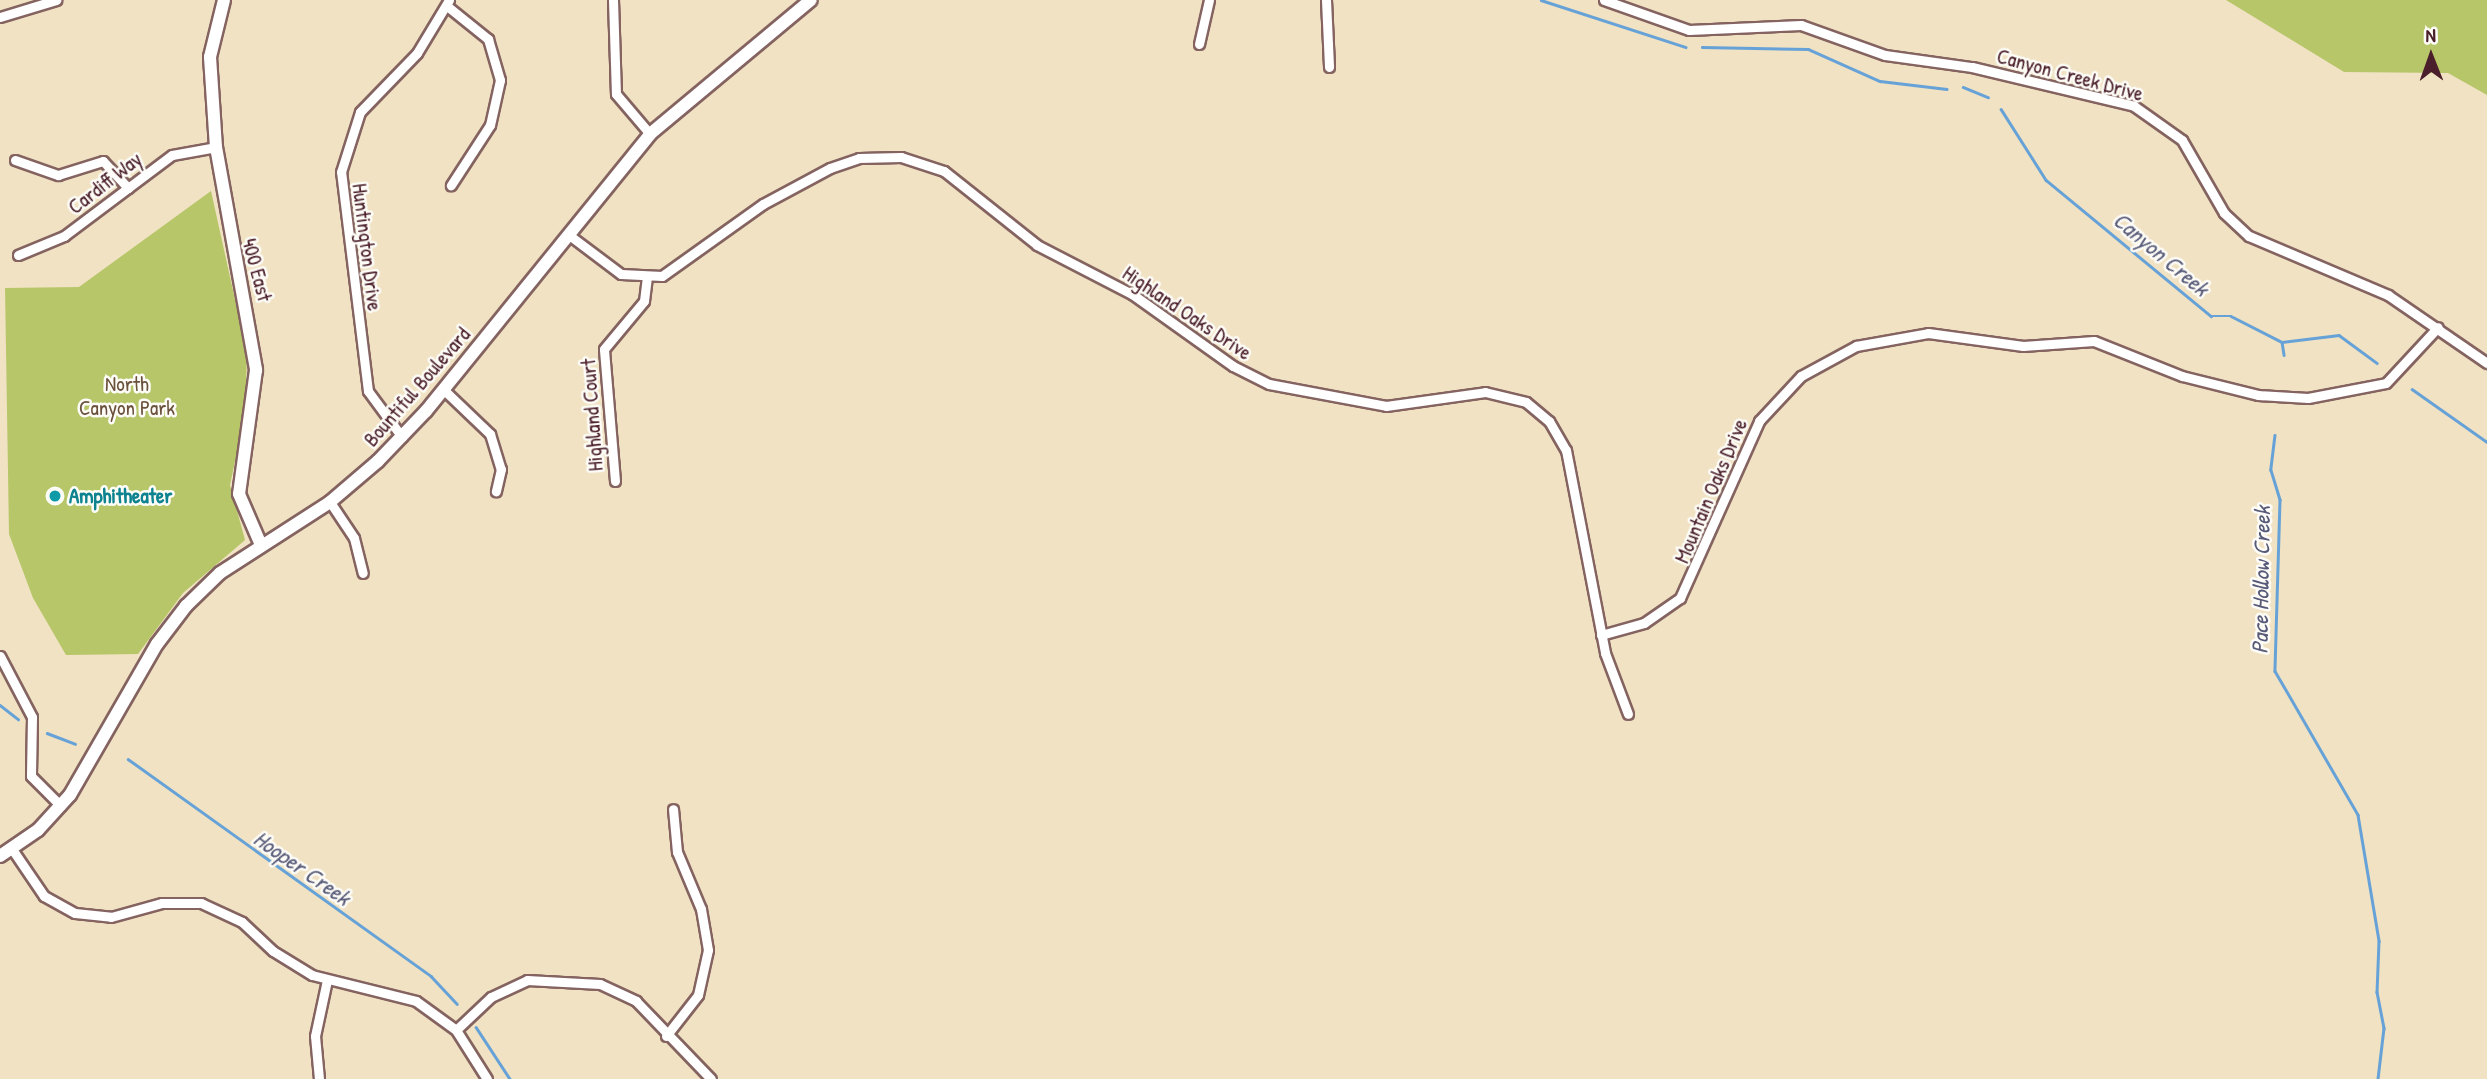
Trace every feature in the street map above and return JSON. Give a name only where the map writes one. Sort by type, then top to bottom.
[{"type":"main road","name":"400 East","points":[[224,0],[210,57],[216,146],[225,222],[255,354],[239,500],[261,545]]},
{"type":"main road","name":"Bountiful Boulevard","points":[[0,856],[12,849],[61,806],[166,631],[208,584],[261,545],[330,502],[402,437],[444,390],[650,134],[706,81],[811,0]]},
{"type":"street","points":[[0,17],[56,0]]},
{"type":"street","points":[[613,0],[616,94],[650,134]]},
{"type":"street","points":[[1199,44],[1209,0]]},
{"type":"street","points":[[1326,0],[1329,67]]},
{"type":"street","name":"Canyon Creek Drive","points":[[1604,0],[1689,30],[1801,25],[1874,52],[2134,106],[2182,140],[2218,205],[2249,236],[2377,290],[2438,327],[2487,363]]},
{"type":"street","points":[[448,3],[488,39],[500,80],[490,125],[451,186]]},
{"type":"street","name":"Huntington Drive","points":[[402,437],[369,391],[342,162],[360,112],[417,53],[448,3]]},
{"type":"street","name":"Cardiff Way","points":[[18,255],[64,236],[172,155],[216,146]]},
{"type":"street","name":"Highland Oaks Drive","points":[[647,278],[673,272],[747,215],[839,164],[885,155],[929,164],[1037,245],[1132,294],[1256,378],[1386,406],[1485,392],[1534,407],[1566,450],[1601,635],[1628,714]]},
{"type":"street","points":[[15,160],[58,175],[103,161],[128,188]]},
{"type":"street","points":[[569,235],[621,274],[647,278]]},
{"type":"street","name":"Highland Court","points":[[615,481],[603,355],[612,333],[644,301],[647,278]]},
{"type":"street","name":"Mountain Oaks Drive","points":[[1601,635],[1644,623],[1680,597],[1759,421],[1801,376],[1856,346],[1928,333],[2014,346],[2094,341],[2182,376],[2258,395],[2308,398],[2386,383],[2438,327]]},
{"type":"street","points":[[444,390],[490,434],[501,469],[496,491]]},
{"type":"street","points":[[330,502],[354,538],[363,573]]},
{"type":"street","points":[[0,656],[32,717],[31,776],[61,806]]},
{"type":"street","points":[[666,1036],[698,995],[708,950],[702,909],[677,852],[673,809]]},
{"type":"street","points":[[12,849],[37,887],[63,908],[111,917],[162,902],[201,903],[232,915],[285,960],[327,980],[402,994],[456,1030],[487,1079]]},
{"type":"street","points":[[456,1030],[500,991],[555,977],[622,991],[711,1079]]},
{"type":"street","points":[[319,1079],[315,1036],[327,980]]},
{"type":"green space","points":[[2226,0],[2487,0],[2487,95],[2448,73],[2344,72]]},
{"type":"green space","name":"North Canyon Park","points":[[211,191],[247,354],[245,414],[230,485],[245,540],[183,593],[138,654],[66,655],[33,598],[9,534],[5,288],[79,287]]},
{"type":"waterway","name":"Canyon Creek","points":[[1541,0],[1686,47]]},
{"type":"waterway","name":"Canyon Creek","points":[[1702,47],[1808,49],[1880,81],[1947,89]]},
{"type":"waterway","name":"Canyon Creek","points":[[1963,87],[1988,97]]},
{"type":"waterway","name":"Canyon Creek","points":[[2001,109],[2046,180],[2211,316],[2231,316],[2282,342],[2339,335],[2377,363]]},
{"type":"waterway","name":"Pace Hollow Creek","points":[[2282,342],[2284,355]]},
{"type":"waterway","name":"Canyon Creek","points":[[2412,389],[2487,442]]},
{"type":"waterway","name":"Pace Hollow Creek","points":[[2275,435],[2271,470],[2280,500],[2275,671],[2358,815],[2379,941],[2377,992],[2384,1028],[2378,1079]]},
{"type":"waterway","name":"Hooper Creek","points":[[0,705],[18,719]]},
{"type":"waterway","name":"Hooper Creek","points":[[47,733],[75,744]]},
{"type":"waterway","name":"Hooper Creek","points":[[128,759],[431,976],[457,1004]]},
{"type":"waterway","name":"Hooper Creek","points":[[476,1027],[510,1079]]},
{"type":"place","name":"Amphitheater","points":[[55,496]]}]
